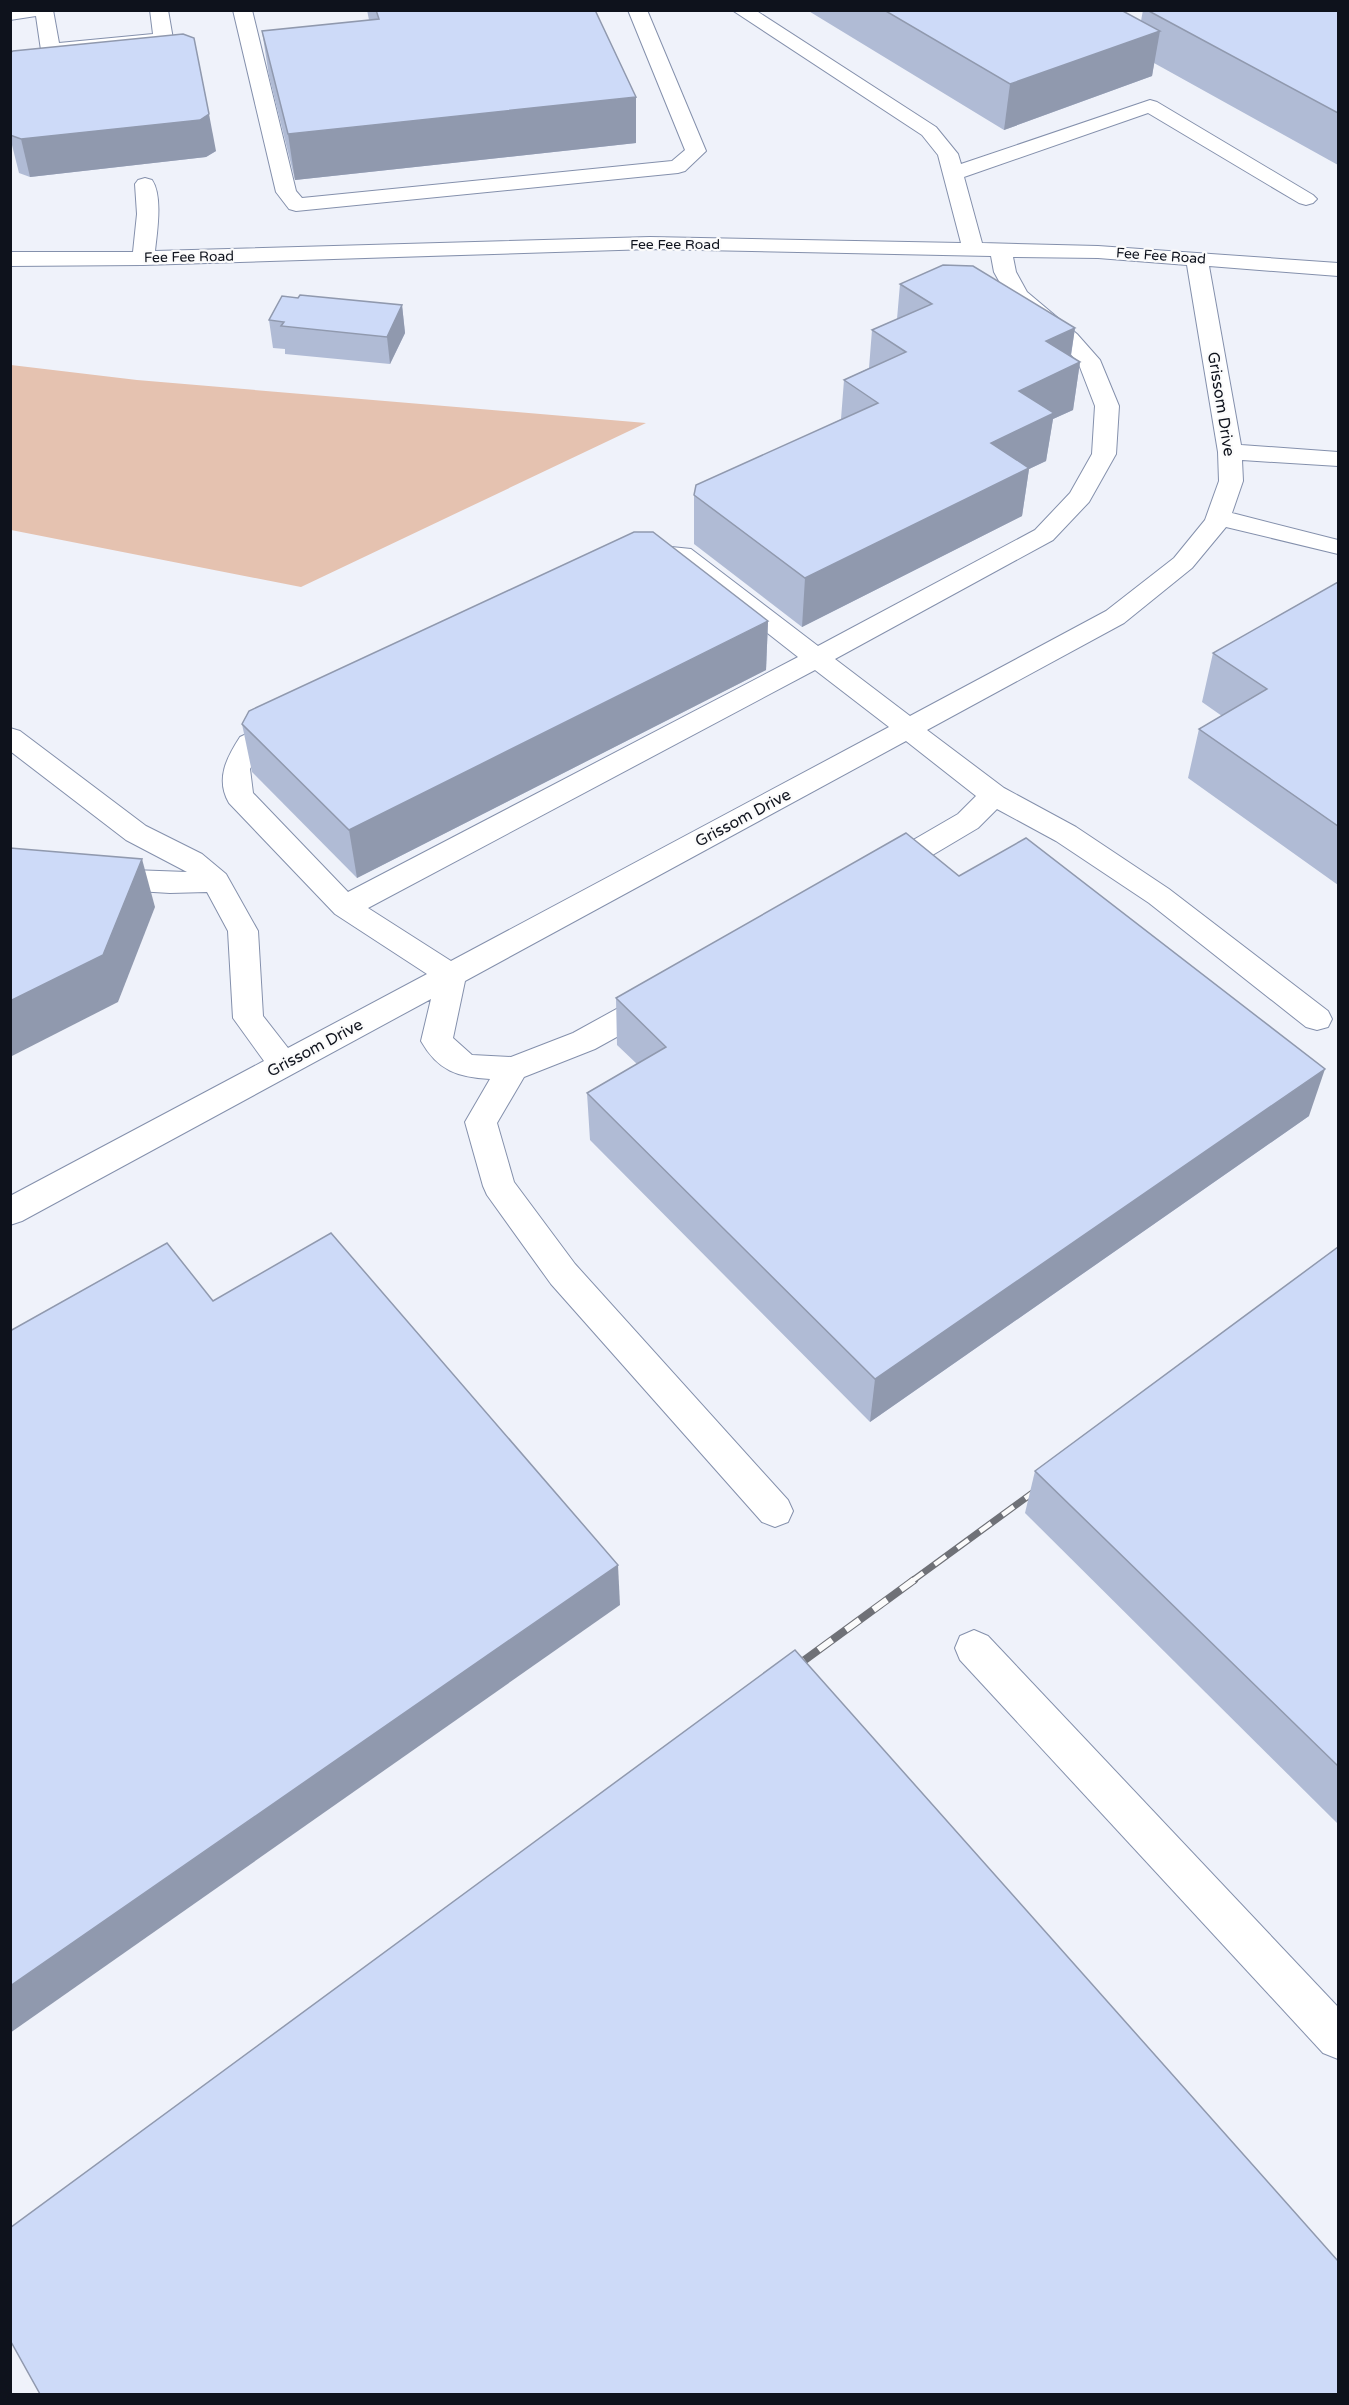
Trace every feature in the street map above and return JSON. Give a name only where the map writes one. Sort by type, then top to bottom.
[{"type":"street","points":[[10,14],[42,10],[51,50],[163,39],[159,10]]},
{"type":"street","points":[[242,10],[286,192],[296,205],[678,167],[696,151],[637,10]]},
{"type":"street","points":[[741,10],[929,131],[948,154],[973,248]]},
{"type":"street","points":[[953,174],[1150,106],[1305,199]]},
{"type":"street","points":[[143,258],[148,214],[145,184]]},
{"type":"street","name":"Fee Fee Road","points":[[10,259],[143,258],[650,243],[1000,249],[1197,258],[1338,269]]},
{"type":"street","points":[[345,907],[817,658],[1044,535],[1080,497],[1104,454],[1107,406],[1089,360],[1069,339],[1018,296],[1005,272],[1000,249]]},
{"type":"street","name":"Grissom Drive","points":[[10,1212],[1115,617],[1183,563],[1216,521],[1231,481],[1230,452],[1197,258]]},
{"type":"street","points":[[1230,452],[1338,459]]},
{"type":"street","points":[[1217,517],[1338,547]]},
{"type":"street","points":[[994,795],[968,821],[738,956],[584,1041],[513,1069],[464,1066],[437,1041],[451,975],[345,907],[239,796],[236,769],[250,742],[642,552],[682,554],[994,795],[1066,834],[1159,896],[1317,1019]]},
{"type":"street","points":[[10,736],[136,833],[192,861],[216,880],[243,931],[248,1018],[285,1065]]},
{"type":"street","points":[[81,878],[170,883],[216,880]]},
{"type":"street","points":[[513,1069],[481,1122],[499,1186],[563,1274],[775,1512]]},
{"type":"street","points":[[974,1648],[1338,2038]]},
{"type":"shaded area","points":[[11,11],[1338,11],[1338,2394],[11,2394]]},
{"type":"shaded area","points":[[11,365],[137,380],[646,423],[301,587],[11,530]]},
{"type":"building","points":[[376,10],[595,10],[636,97],[288,134],[262,31],[379,19]]},
{"type":"building","points":[[884,10],[1121,10],[1160,31],[1010,84]]},
{"type":"building","points":[[1147,10],[1338,10],[1338,113]]},
{"type":"building","points":[[183,34],[194,38],[209,114],[200,120],[21,139],[10,135],[10,53],[13,51]]},
{"type":"building","points":[[943,265],[973,266],[1075,328],[1046,341],[1080,362],[1019,391],[1054,413],[991,443],[1029,468],[805,578],[694,495],[696,485],[878,403],[844,380],[906,352],[872,330],[932,304],[900,284]]},
{"type":"building","points":[[300,295],[402,305],[387,337],[281,326],[284,322],[269,320],[282,296],[298,298]]},
{"type":"building","points":[[634,532],[653,532],[768,621],[349,830],[242,724],[249,711]]},
{"type":"building","points":[[1338,582],[1338,826],[1199,729],[1267,689],[1213,653]]},
{"type":"building","points":[[906,833],[959,876],[1026,838],[1325,1069],[875,1379],[587,1093],[666,1047],[616,998]]},
{"type":"building","points":[[10,848],[142,859],[103,955],[10,1001]]},
{"type":"building","points":[[331,1233],[618,1565],[10,1986],[10,1331],[167,1243],[213,1301]]},
{"type":"building","points":[[1338,1247],[1338,1766],[1035,1471]]},
{"type":"building","points":[[795,1650],[1338,2261],[1338,2394],[40,2394],[10,2340],[10,2228]]},
{"type":"railway","points":[[912,1581],[1042,1486]]},
{"type":"railway","points":[[791,1670],[914,1580]]}]
